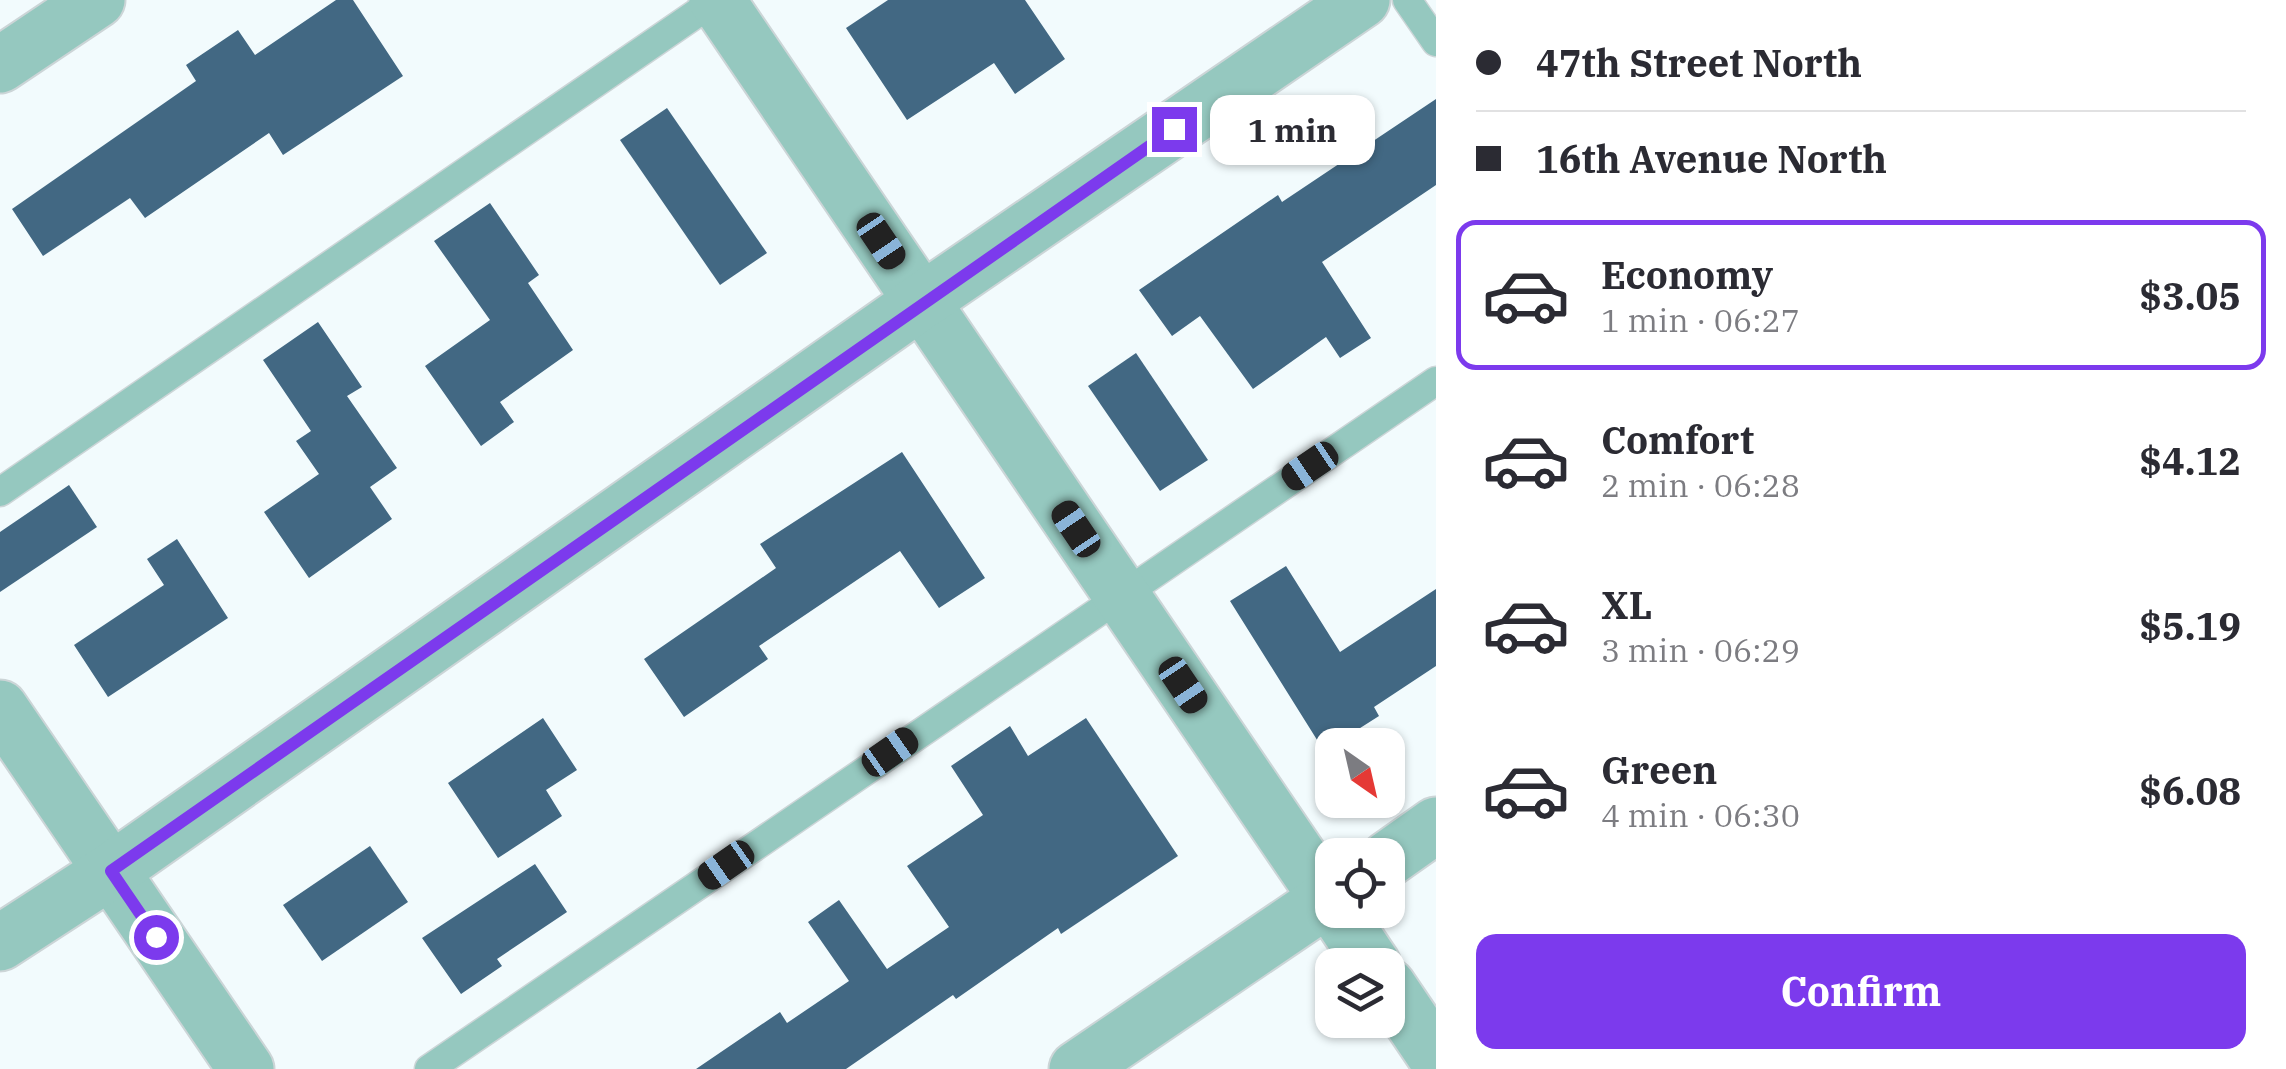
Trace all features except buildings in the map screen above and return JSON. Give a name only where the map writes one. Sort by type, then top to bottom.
[{"type":"street","points":[[0,65],[97,0]]},
{"type":"street","points":[[716,0],[1315,878]]},
{"type":"street","points":[[0,944],[111,871],[922,302],[1362,0]]},
{"type":"street","points":[[0,708],[246,1069]]},
{"type":"street","points":[[1405,847],[1436,826]]},
{"type":"street","points":[[1076,1069],[1315,914]]},
{"type":"street","points":[[1405,1011],[1436,1057]]},
{"type":"lane","points":[[0,492],[716,0]]},
{"type":"lane","points":[[1407,0],[1436,42]]},
{"type":"lane","points":[[429,1069],[1436,381]]},
{"type":"route","points":[[156,937],[111,871],[1174,129]]}]
